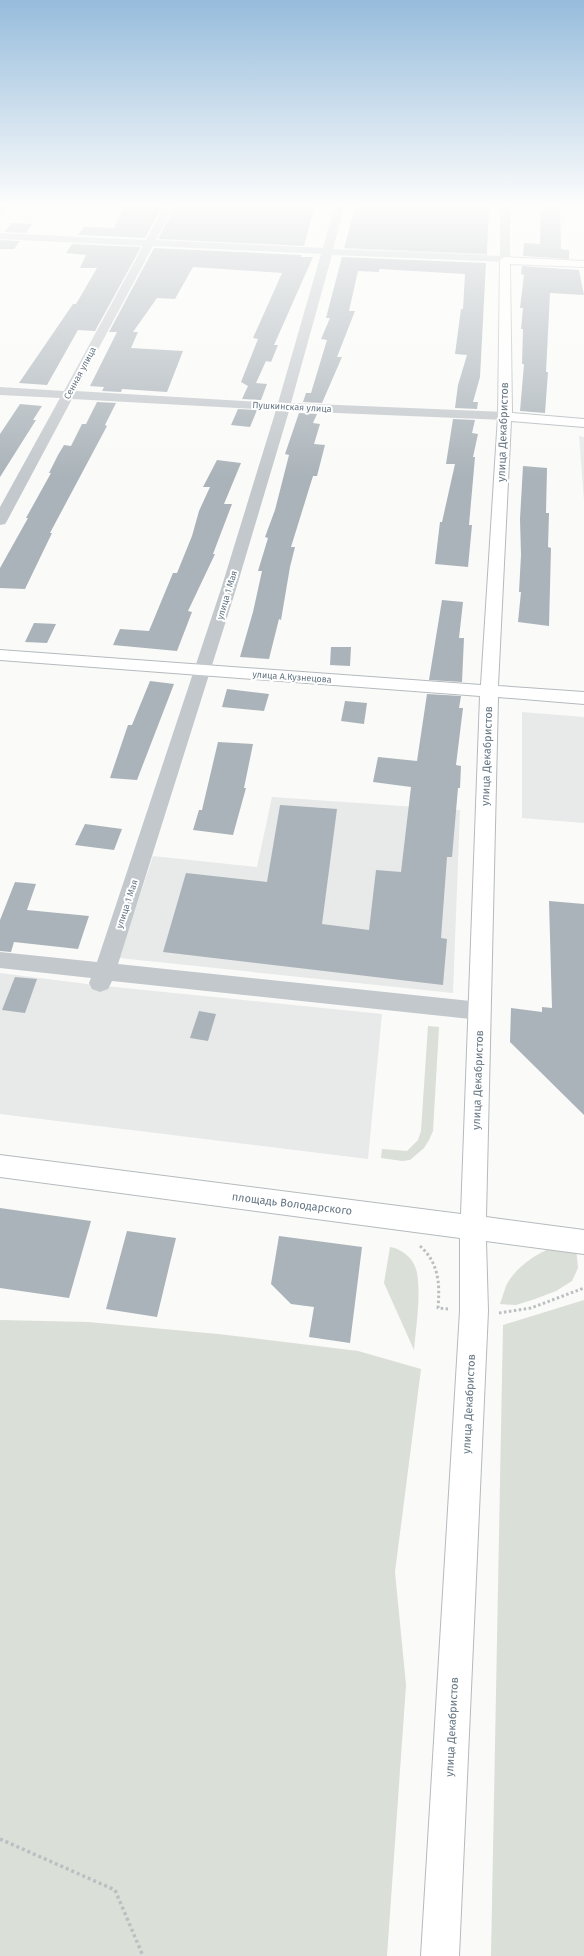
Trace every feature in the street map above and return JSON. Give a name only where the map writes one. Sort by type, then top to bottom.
[{"type":"main road","name":"улица Декабристов","points":[[440,1956],[474,1312],[473,1228],[489,690],[505,416],[504,294]]},
{"type":"main road","name":"Пушкинская улица","points":[[505,416],[584,423]]},
{"type":"main road","name":"улица А.Кузнецова","points":[[0,655],[584,698]]},
{"type":"main road","name":"площадь Володарского","points":[[0,1166],[584,1242]]},
{"type":"street","name":"Сенная улица","points":[[0,522],[123,294]]},
{"type":"street","name":"улица 1 Мая","points":[[102,977],[204,671],[284,407],[315,294]]},
{"type":"street","name":"Пушкинская улица","points":[[0,391],[284,407],[505,416]]},
{"type":"street","points":[[0,960],[102,977],[480,1011]]},
{"type":"path","points":[[415,1244],[422,1246],[434,1260],[440,1280],[438,1308],[508,1314],[541,1305],[584,1288]]},
{"type":"path","points":[[0,1839],[114,1890],[143,1956]]},
{"type":"shaded area","points":[[579,436],[584,437],[584,500]]},
{"type":"shaded area","points":[[522,712],[584,717],[584,823],[522,818]]},
{"type":"shaded area","points":[[272,797],[460,810],[453,993],[119,958],[153,856],[257,867]]},
{"type":"shaded area","points":[[0,973],[95,985],[382,1014],[368,1159],[0,1114]]},
{"type":"shaded area","points":[[428,1026],[439,1027],[433,1131],[424,1148],[410,1160],[402,1161],[381,1158],[382,1149],[407,1151],[418,1140],[421,1131]]},
{"type":"shaded area","points":[[558,1246],[576,1248],[578,1268],[572,1281],[556,1291],[535,1299],[516,1305],[500,1304],[506,1286],[521,1266],[543,1252]]},
{"type":"shaded area","points":[[390,1247],[399,1250],[408,1256],[416,1268],[418,1301],[414,1350],[384,1283]]},
{"type":"shaded area","points":[[584,1300],[584,1956],[491,1956],[503,1325]]},
{"type":"shaded area","points":[[0,1320],[88,1322],[218,1334],[358,1351],[421,1369],[395,1572],[406,1685],[387,1956],[0,1956]]},
{"type":"building","points":[[82,294],[115,294],[95,331],[78,330],[47,385],[19,383],[73,304],[76,304]]},
{"type":"building","points":[[129,294],[178,294],[175,299],[157,298],[133,332],[138,332],[131,348],[183,351],[167,392],[122,389],[121,392],[102,391],[104,387],[90,386],[117,332],[109,332]]},
{"type":"building","points":[[273,294],[296,294],[274,345],[278,345],[271,362],[266,361],[256,383],[267,384],[261,400],[242,399],[248,386],[241,382],[258,339],[253,338]]},
{"type":"building","points":[[332,294],[353,294],[349,311],[355,311],[337,357],[342,357],[322,403],[303,402],[306,393],[311,393],[327,340],[321,339],[330,318],[326,318]]},
{"type":"building","points":[[464,294],[484,294],[480,377],[473,402],[478,402],[477,409],[455,408],[458,385],[467,355],[455,354],[461,309],[463,309]]},
{"type":"building","points":[[522,294],[550,294],[546,372],[548,372],[545,413],[520,411],[524,364],[522,364],[523,329],[521,329],[523,308],[520,308]]},
{"type":"building","points":[[97,402],[116,403],[105,425],[107,426],[50,533],[52,533],[25,589],[0,588],[0,568],[28,518],[26,518],[51,473],[49,473],[58,455],[64,445],[71,446],[82,424],[86,424]]},
{"type":"building","points":[[20,404],[42,406],[33,420],[36,420],[0,477],[0,434]]},
{"type":"building","points":[[238,409],[257,410],[250,427],[231,425]]},
{"type":"building","points":[[299,413],[317,414],[313,423],[320,424],[314,444],[325,445],[317,476],[313,476],[291,547],[295,547],[281,620],[279,619],[269,659],[240,657],[253,612],[262,571],[258,571],[268,538],[265,537],[275,510],[289,455],[285,454]]},
{"type":"building","points":[[453,419],[475,420],[472,433],[478,434],[473,457],[475,457],[469,525],[472,525],[468,567],[435,564],[440,522],[442,522],[455,464],[446,464]]},
{"type":"building","points":[[217,460],[241,463],[224,504],[232,504],[213,554],[215,554],[188,611],[192,612],[177,651],[113,645],[120,629],[149,631],[173,573],[177,573],[192,536],[199,511],[210,487],[203,487]]},
{"type":"building","points":[[523,466],[547,468],[546,513],[549,513],[548,547],[551,548],[549,626],[518,622],[521,592],[519,592],[521,555],[520,519]]},
{"type":"building","points":[[442,600],[463,602],[459,638],[464,638],[462,682],[429,680]]},
{"type":"building","points":[[34,623],[56,624],[47,643],[25,642]]},
{"type":"building","points":[[331,647],[351,647],[350,666],[330,665]]},
{"type":"building","points":[[150,681],[174,684],[137,780],[110,778],[128,725],[132,725]]},
{"type":"building","points":[[227,689],[269,694],[264,711],[222,707]]},
{"type":"building","points":[[427,694],[461,696],[459,708],[463,708],[456,765],[461,766],[460,788],[458,788],[452,857],[447,857],[441,938],[447,939],[443,985],[163,952],[186,873],[267,882],[280,805],[337,809],[322,924],[369,930],[376,870],[401,872],[411,787],[373,782],[378,757],[417,761]]},
{"type":"building","points":[[345,701],[367,703],[364,724],[341,721]]},
{"type":"building","points":[[218,742],[253,744],[244,788],[246,788],[233,835],[193,830],[199,810],[202,810]]},
{"type":"building","points":[[85,824],[122,829],[114,850],[75,845]]},
{"type":"building","points":[[15,882],[36,884],[27,910],[89,916],[78,949],[14,942],[11,952],[0,951],[0,920]]},
{"type":"building","points":[[549,901],[584,904],[584,1115],[510,1042],[511,1008],[542,1012],[542,1007],[552,1008]]},
{"type":"building","points":[[15,977],[37,979],[25,1013],[2,1010]]},
{"type":"building","points":[[199,1011],[216,1014],[208,1041],[190,1038]]},
{"type":"building","points":[[0,1208],[91,1221],[69,1298],[0,1288]]},
{"type":"building","points":[[127,1231],[176,1238],[157,1317],[106,1309]]},
{"type":"building","points":[[279,1236],[362,1247],[350,1343],[309,1337],[314,1307],[291,1304],[271,1284]]}]
